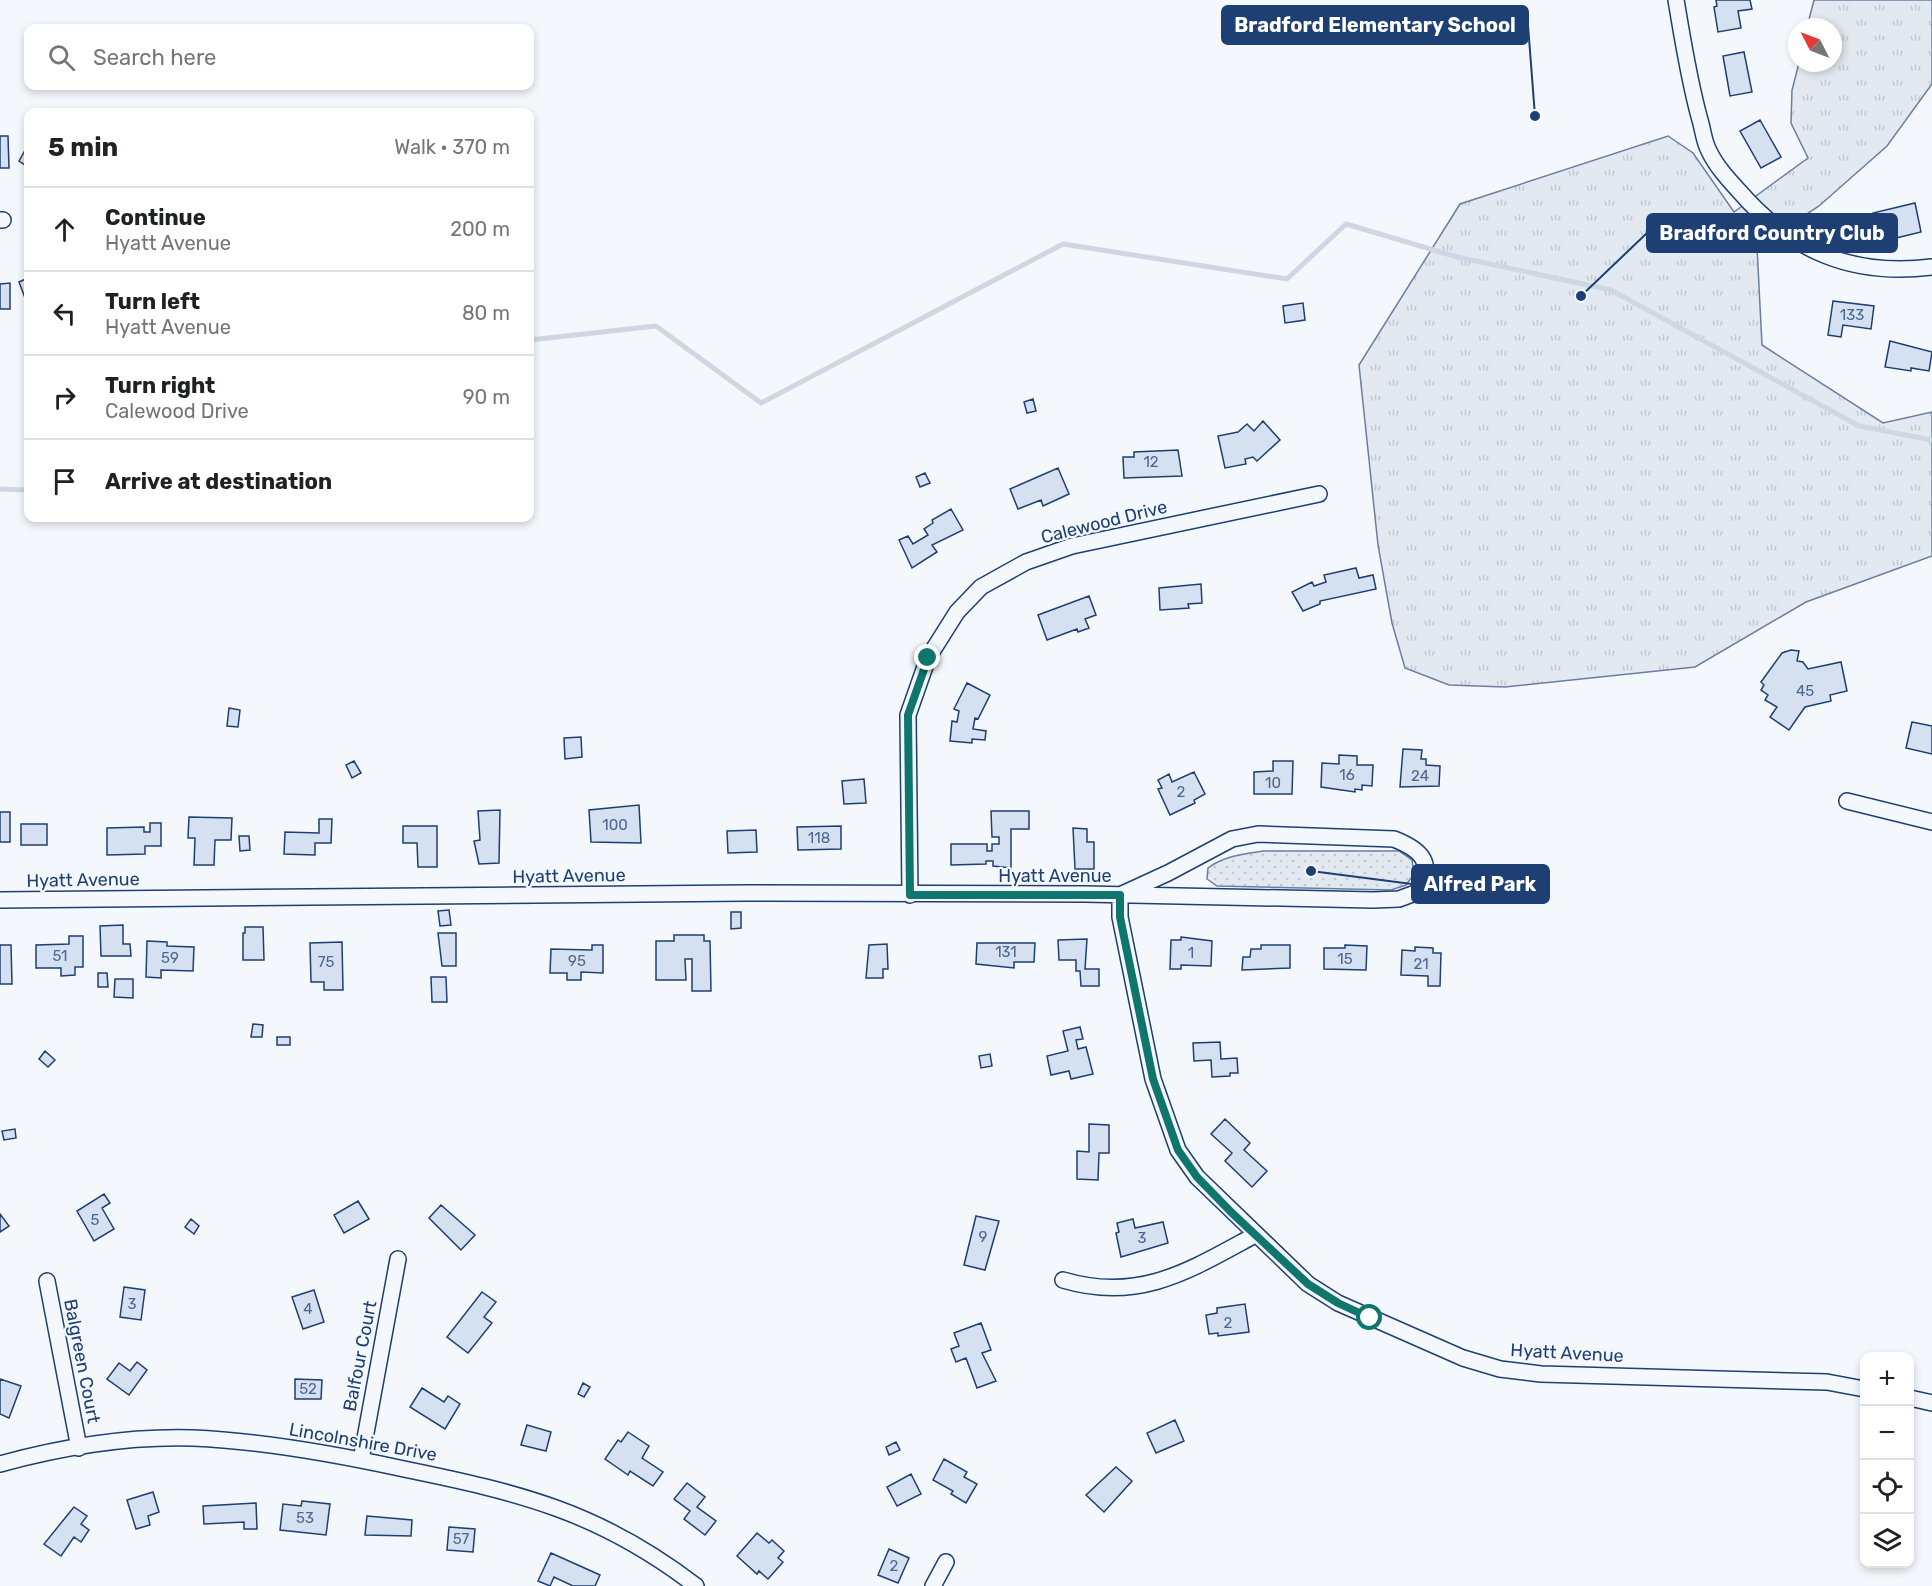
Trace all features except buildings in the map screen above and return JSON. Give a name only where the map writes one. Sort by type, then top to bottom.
[{"type":"street","points":[[1676,0],[1690,85],[1708,151],[1724,174],[1756,211],[1774,227],[1831,259],[1861,267],[1907,270],[1932,267]]},
{"type":"street","name":"Calewood Drive","points":[[910,895],[908,715],[928,658],[957,612],[981,587],[1026,562],[1072,546],[1318,494]]},
{"type":"street","points":[[1847,801],[1932,822]]},
{"type":"street","points":[[1258,834],[1394,839],[1412,846],[1426,862],[1427,877],[1418,892],[1399,899],[1120,895],[1168,873],[1232,838],[1258,834]]},
{"type":"street","name":"Hyatt Avenue","points":[[0,900],[746,893],[1120,895],[1120,917],[1153,1079],[1178,1150],[1197,1177],[1308,1284],[1338,1303],[1463,1358],[1500,1369],[1541,1374],[1827,1382],[1860,1388]]},
{"type":"street","points":[[1063,1280],[1090,1287],[1125,1289],[1166,1281],[1255,1235]]},
{"type":"street","name":"Balfour Court","points":[[361,1460],[398,1259]]},
{"type":"street","name":"Balgreen Court","points":[[47,1281],[79,1448]]},
{"type":"street","points":[[1914,1399],[1932,1403]]},
{"type":"street","name":"Lincolnshire Drive","points":[[0,1464],[37,1454],[140,1439],[192,1438],[251,1442],[361,1460],[501,1489],[548,1503],[629,1539],[696,1586]]},
{"type":"street","points":[[933,1586],[946,1562]]},
{"type":"green space","points":[[1814,0],[1932,0],[1932,84],[1887,146],[1819,206],[1757,247],[1762,345],[1883,423],[1932,412],[1932,556],[1806,602],[1695,667],[1505,687],[1449,685],[1405,668],[1392,623],[1378,545],[1359,365],[1460,204],[1668,136],[1693,153],[1734,212],[1808,158],[1791,123],[1792,90],[1797,72],[1842,72],[1842,18],[1809,18]]},
{"type":"green space","points":[[1263,851],[1399,851],[1412,860],[1414,874],[1406,885],[1391,890],[1217,886],[1207,879],[1208,868],[1220,861]]},
{"type":"waterway","points":[[534,340],[656,326],[761,403],[1063,244],[1287,279],[1346,224],[1457,257],[1611,290],[1859,426],[1932,440]]},
{"type":"waterway","points":[[0,489],[24,490]]},
{"type":"place","name":"Bradford Elementary School","points":[[1535,116]]},
{"type":"place","name":"Bradford Country Club","points":[[1581,296]]},
{"type":"place","name":"Alfred Park","points":[[1311,871]]},
{"type":"route","points":[[928,658],[908,715],[906,757],[910,895],[1120,895],[1120,917],[1153,1079],[1178,1150],[1197,1177],[1308,1284],[1338,1303],[1370,1318]]}]
